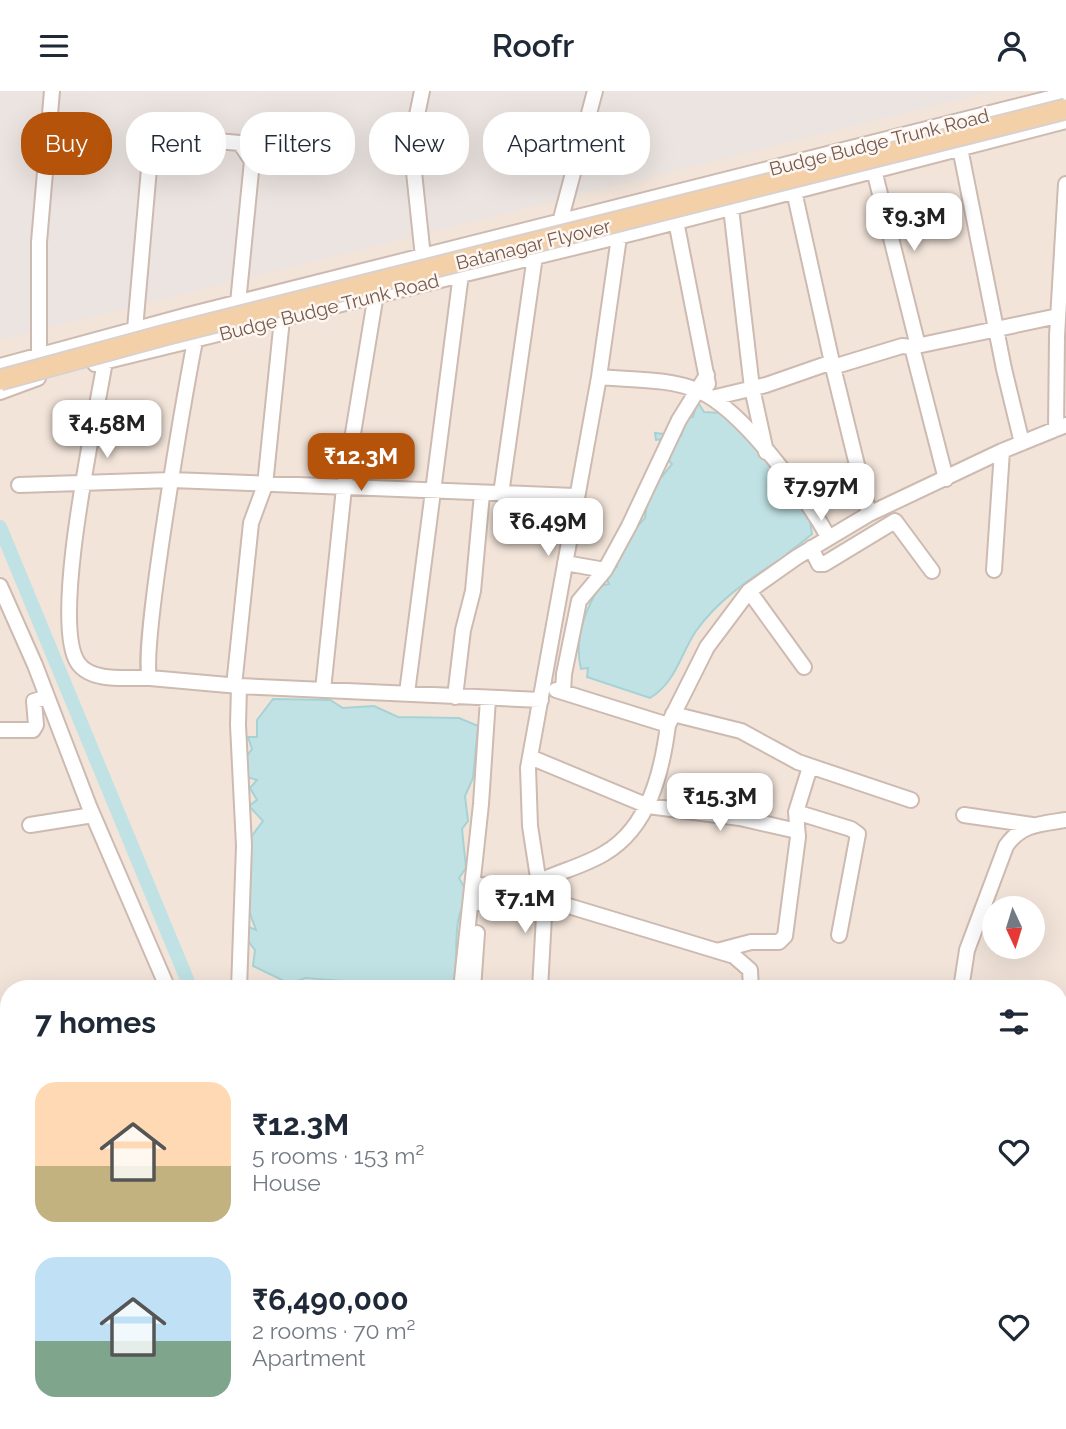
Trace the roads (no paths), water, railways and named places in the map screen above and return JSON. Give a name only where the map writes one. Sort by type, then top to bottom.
[{"type":"main road","name":"Batanagar Flyover","points":[[0,380],[165,335],[1066,109]]},
{"type":"street","points":[[39,355],[39,242],[52,91]]},
{"type":"street","points":[[422,91],[411,144],[423,257]]},
{"type":"street","points":[[568,249],[560,222],[595,91]]},
{"type":"street","name":"Budge Budge Trunk Road","points":[[0,366],[135,329],[1066,95]]},
{"type":"street","name":"Budge Budge Trunk Road","points":[[0,392],[105,361],[622,236],[1066,121]]},
{"type":"street","points":[[135,329],[150,157],[156,143],[168,137],[240,143],[252,162],[238,303]]},
{"type":"street","points":[[960,148],[996,330],[1022,443]]},
{"type":"street","points":[[874,170],[946,479]]},
{"type":"street","points":[[541,890],[615,847],[648,806],[659,773],[670,720],[707,647],[749,591],[811,548],[869,514],[1002,451],[1061,427],[1058,316],[1066,184]]},
{"type":"street","points":[[794,191],[832,364],[869,514]]},
{"type":"street","points":[[540,980],[541,890],[530,826],[530,757],[622,236],[615,208]]},
{"type":"street","points":[[730,208],[752,388],[767,453]]},
{"type":"street","points":[[676,221],[706,375],[707,395]]},
{"type":"street","points":[[501,494],[535,256]]},
{"type":"street","points":[[407,694],[461,274]]},
{"type":"street","points":[[323,690],[344,488],[376,294]]},
{"type":"street","points":[[564,692],[564,674],[579,601],[605,570],[679,420],[707,395],[752,388],[902,346],[915,347],[1058,316]]},
{"type":"street","points":[[239,980],[244,846],[237,686],[251,523],[265,485],[282,319]]},
{"type":"street","points":[[150,678],[146,673],[147,655],[176,442],[195,341]]},
{"type":"street","points":[[105,361],[85,482],[68,619],[73,652],[79,664],[100,676],[488,699],[564,692],[670,720],[741,731],[810,767],[911,800]]},
{"type":"street","points":[[598,377],[670,383],[707,395],[737,419],[767,453],[804,498],[829,538]]},
{"type":"street","points":[[994,570],[1002,451]]},
{"type":"street","points":[[19,485],[172,480],[575,496]]},
{"type":"street","points":[[454,697],[463,630],[473,591],[482,494]]},
{"type":"street","points":[[887,507],[932,571]]},
{"type":"street","points":[[811,548],[819,564],[824,564],[895,520]]},
{"type":"street","points":[[565,563],[605,570]]},
{"type":"street","points":[[0,586],[93,815],[164,980]]},
{"type":"street","points":[[749,591],[803,667]]},
{"type":"street","points":[[0,730],[33,730],[36,725],[34,701],[47,697]]},
{"type":"street","points":[[462,980],[481,804],[488,699]]},
{"type":"street","points":[[530,757],[648,806],[740,818],[797,831]]},
{"type":"street","points":[[717,951],[751,942],[783,940],[797,831],[796,812],[810,767]]},
{"type":"street","points":[[796,812],[851,829],[858,834],[839,935]]},
{"type":"street","points":[[30,825],[93,815]]},
{"type":"street","points":[[964,815],[1032,825],[1066,820]]},
{"type":"street","points":[[962,980],[967,950],[1006,846],[1015,833],[1032,825]]},
{"type":"street","points":[[474,980],[480,885],[541,890],[717,951],[744,963],[750,970],[751,980]]},
{"type":"water","points":[[697,401],[704,412],[720,413],[742,430],[809,514],[812,534],[787,554],[788,561],[779,560],[734,591],[714,610],[690,640],[672,676],[659,692],[650,698],[587,677],[588,668],[581,669],[579,658],[580,636],[586,615],[600,586],[609,584],[604,572],[617,567],[616,549],[645,518],[648,494],[672,464],[664,455],[673,438],[656,440],[655,433],[681,436],[684,428],[672,418],[693,417]]},
{"type":"water","points":[[273,699],[330,700],[343,708],[374,706],[398,717],[459,718],[478,726],[473,778],[465,796],[468,821],[462,829],[466,868],[459,878],[470,897],[459,917],[454,980],[282,980],[253,966],[255,950],[245,937],[249,927],[256,930],[248,908],[251,837],[263,821],[249,806],[257,800],[250,788],[257,780],[241,775],[239,766],[252,749],[248,737],[257,737],[257,720]]},
{"type":"waterway","points":[[0,527],[187,980]]}]
